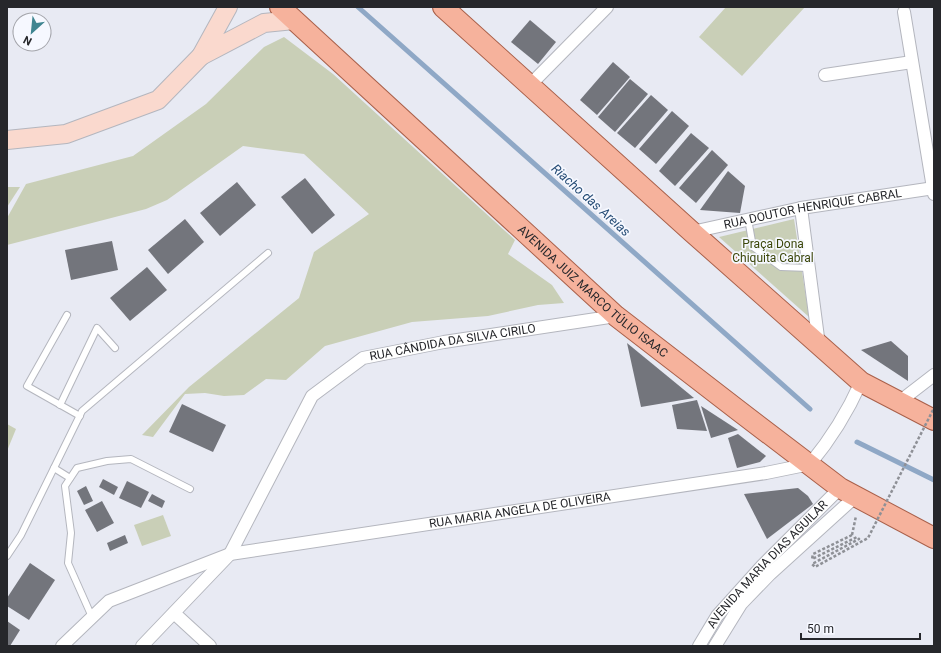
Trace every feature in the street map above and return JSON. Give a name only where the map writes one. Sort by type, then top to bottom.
[{"type":"main road","points":[[7,140],[66,134],[158,100],[201,56],[228,7]]},
{"type":"main road","points":[[443,7],[529,86],[861,382],[934,420]]},
{"type":"main road","points":[[201,56],[264,23],[287,14]]},
{"type":"main road","name":"AVENIDA JUIZ MARCO TÚLIO ISAAC","points":[[287,14],[616,316],[739,412],[814,460],[848,492],[934,538]]},
{"type":"street","points":[[529,86],[607,7]]},
{"type":"street","points":[[904,12],[934,190]]},
{"type":"street","points":[[825,75],[912,62]]},
{"type":"street","name":"RUA DOUTOR HENRIQUE CABRAL","points":[[692,232],[801,208],[934,190]]},
{"type":"street","points":[[801,208],[819,346]]},
{"type":"street","name":"RUA CÂNDIDA DA SILVA CIRILO","points":[[142,646],[230,554],[312,396],[363,358],[444,342],[616,316]]},
{"type":"street","points":[[899,402],[934,375]]},
{"type":"street","points":[[814,460],[853,400],[861,382]]},
{"type":"street","name":"RUA MARIA ANGELA DE OLIVEIRA","points":[[62,646],[109,601],[230,554],[766,473],[814,460]]},
{"type":"street","name":"AVENIDA MARIA DIAS AGUILAR","points":[[699,646],[717,616],[848,492]]},
{"type":"street","name":"AVENIDA MARIA DIAS AGUILAR","points":[[715,646],[741,604],[766,570],[848,492]]},
{"type":"street","points":[[174,614],[210,646]]},
{"type":"lane","points":[[748,219],[753,247],[780,267],[809,268]]},
{"type":"lane","points":[[7,556],[22,535],[82,411],[268,253]]},
{"type":"lane","points":[[67,315],[27,386],[80,416]]},
{"type":"lane","points":[[60,405],[97,328],[115,348]]},
{"type":"lane","points":[[92,617],[68,563],[71,532],[65,486],[77,468],[107,461],[131,459],[190,489]]},
{"type":"lane","points":[[54,468],[70,478]]},
{"type":"path","points":[[852,535],[814,554],[812,559],[857,537],[859,540],[812,564],[815,567],[868,538],[934,408]]},
{"type":"green space","points":[[726,7],[805,7],[742,76],[699,37]]},
{"type":"green space","points":[[284,37],[333,74],[515,240],[508,254],[552,285],[564,303],[538,305],[488,316],[412,322],[325,346],[286,380],[266,379],[244,395],[224,396],[205,393],[185,394],[153,437],[142,435],[189,387],[299,298],[314,252],[369,214],[304,154],[243,146],[167,200],[146,209],[7,245],[7,218],[26,184],[133,156],[206,104],[264,47]]},
{"type":"green space","points":[[7,187],[20,187],[7,207]]},
{"type":"green space","name":"Praça Dona Chiquita Cabral","points":[[794,219],[809,317],[719,237]]},
{"type":"green space","points":[[7,424],[16,429],[7,451]]},
{"type":"green space","points":[[163,515],[171,536],[142,546],[134,525]]},
{"type":"building","points":[[530,20],[556,42],[538,64],[511,42]]},
{"type":"building","points":[[613,62],[630,77],[597,115],[580,100]]},
{"type":"building","points":[[630,79],[648,94],[615,132],[598,117]]},
{"type":"building","points":[[651,95],[668,110],[635,148],[617,133]]},
{"type":"building","points":[[672,111],[689,126],[656,164],[639,149]]},
{"type":"building","points":[[691,133],[709,148],[675,186],[659,171]]},
{"type":"building","points":[[712,150],[728,165],[696,203],[679,188]]},
{"type":"building","points":[[728,171],[745,186],[740,213],[700,210]]},
{"type":"building","points":[[305,178],[335,215],[312,234],[281,197]]},
{"type":"building","points":[[237,182],[256,205],[220,236],[200,213]]},
{"type":"building","points":[[185,219],[204,242],[168,274],[148,250]]},
{"type":"building","points":[[112,241],[118,270],[71,280],[65,250]]},
{"type":"building","points":[[147,267],[167,290],[130,321],[110,298]]},
{"type":"building","points":[[891,341],[908,356],[908,381],[861,350]]},
{"type":"building","points":[[627,343],[694,398],[641,407]]},
{"type":"building","points":[[697,400],[707,431],[677,429],[672,405]]},
{"type":"building","points":[[182,404],[226,425],[213,452],[169,432]]},
{"type":"building","points":[[701,406],[738,430],[711,438]]},
{"type":"building","points":[[738,434],[766,456],[760,462],[737,468],[728,438]]},
{"type":"building","points":[[103,479],[118,487],[114,495],[99,487]]},
{"type":"building","points":[[127,481],[149,492],[141,508],[119,498]]},
{"type":"building","points":[[86,486],[93,501],[84,505],[77,491]]},
{"type":"building","points":[[798,488],[808,496],[813,504],[767,539],[744,494]]},
{"type":"building","points":[[152,494],[165,501],[162,508],[148,501]]},
{"type":"building","points":[[102,501],[114,523],[97,532],[85,510]]},
{"type":"building","points":[[125,535],[128,543],[110,551],[107,543]]},
{"type":"building","points":[[30,563],[55,580],[29,620],[7,606],[7,598]]},
{"type":"building","points":[[7,621],[20,630],[10,646],[7,646]]},
{"type":"waterway","name":"Riacho das Areias","points":[[358,7],[810,409]]},
{"type":"waterway","name":"Riacho das Areias","points":[[857,442],[934,480]]}]
